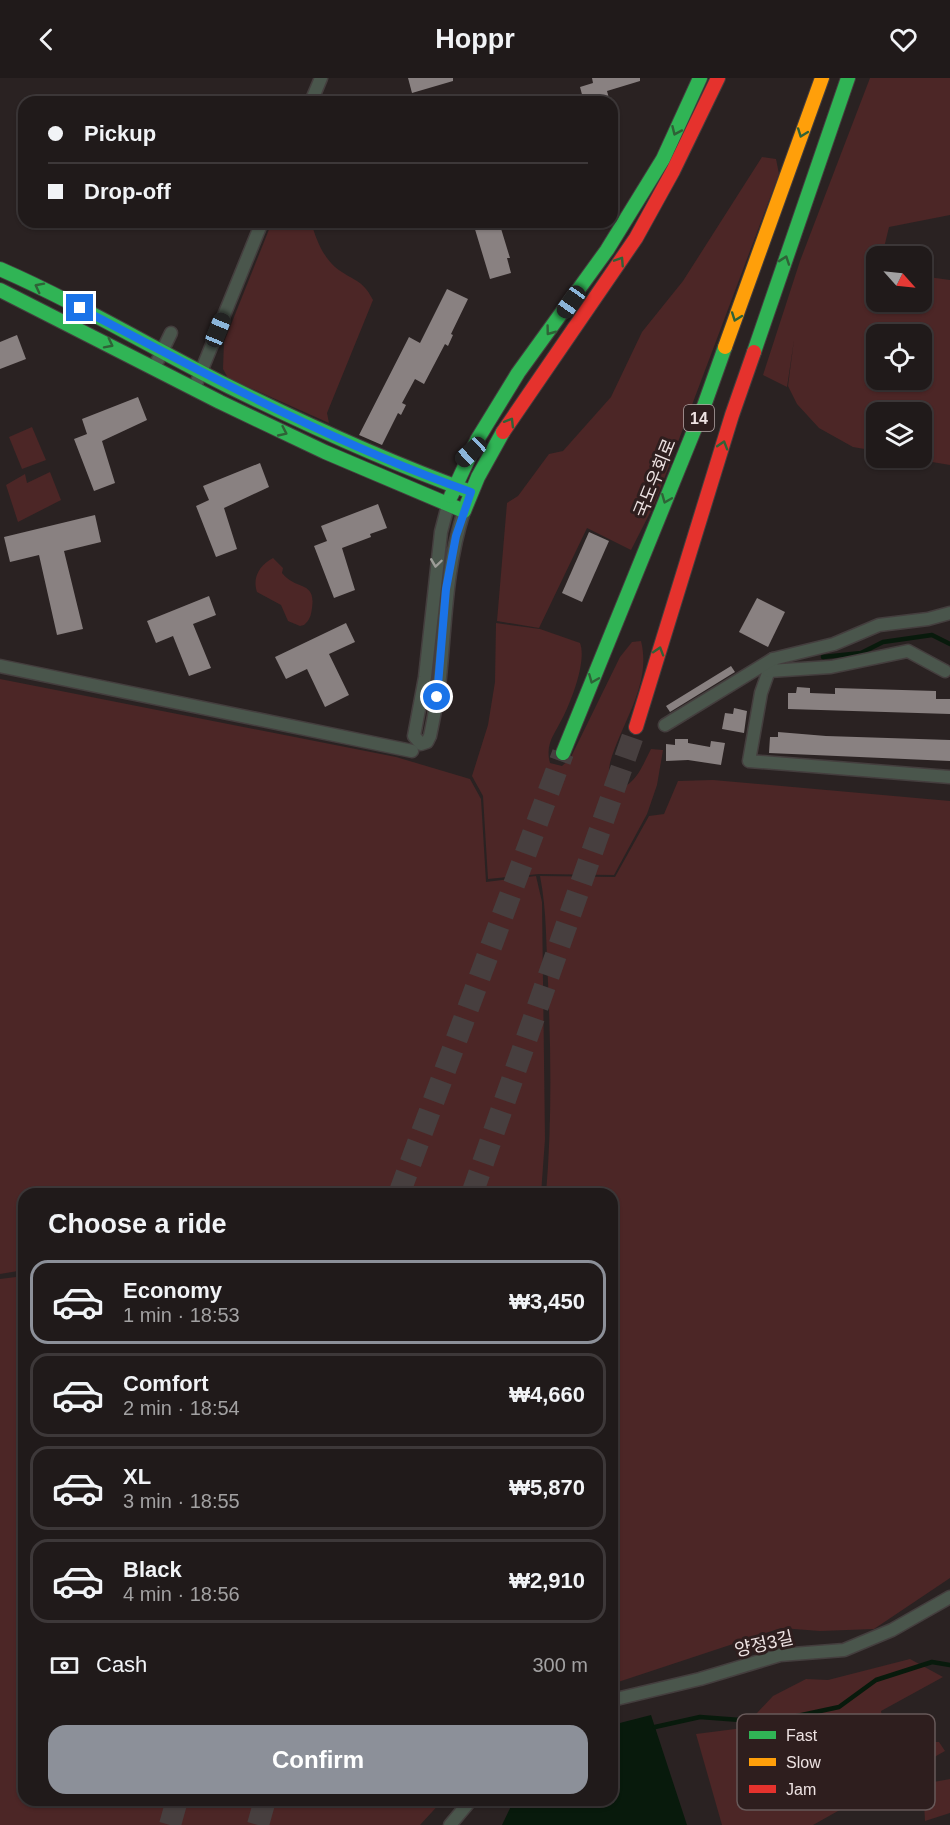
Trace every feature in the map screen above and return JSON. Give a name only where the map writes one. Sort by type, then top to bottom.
[{"type":"main road","points":[[448,505],[454,486],[471,452],[518,373],[607,250],[663,159],[700,78]]},
{"type":"main road","points":[[0,290],[194,389],[325,452],[464,511],[471,492],[534,384],[623,259],[677,167],[718,78]]},
{"type":"main road","name":"국도우회로","points":[[563,753],[704,406],[822,78]]},
{"type":"main road","name":"14","points":[[636,727],[732,415],[848,78]]},
{"type":"main road","points":[[0,269],[39,286],[201,372],[332,435],[421,474],[471,492]]},
{"type":"main road","points":[[421,474],[442,473],[453,468],[471,452]]},
{"type":"street","points":[[314,96],[321,78]]},
{"type":"street","points":[[194,389],[260,228]]},
{"type":"street","points":[[154,368],[171,333]]},
{"type":"street","points":[[448,505],[441,532],[425,677],[414,736],[421,744],[427,742],[430,736],[440,677],[446,589],[456,536],[464,511]]},
{"type":"street","points":[[665,724],[773,659],[834,644],[879,626],[928,619],[950,613]]},
{"type":"street","points":[[769,671],[831,667],[909,651],[945,671]]},
{"type":"street","points":[[773,659],[761,693],[749,761],[950,777]]},
{"type":"street","points":[[0,666],[412,751]]},
{"type":"street","name":"양정3길","points":[[618,1699],[700,1679],[780,1655],[844,1650],[892,1630],[950,1596]]},
{"type":"street","points":[[450,1825],[466,1806]]},
{"type":"shaded area","points":[[870,78],[950,78],[950,215],[889,227],[884,246],[866,246],[866,312],[932,312],[932,278],[950,280],[950,465],[932,462],[932,402],[866,402],[866,449],[853,447],[819,428],[797,404],[788,386],[794,340],[787,387],[763,375],[800,261]]},
{"type":"shaded area","points":[[762,157],[776,159],[779,174],[655,503],[631,550],[587,528],[539,628],[497,621],[507,503],[518,496],[549,454],[563,451],[611,397],[642,332],[683,281]]},
{"type":"shaded area","points":[[270,228],[313,228],[330,262],[361,284],[373,300],[327,413],[329,423],[228,378],[223,369],[224,342]]},
{"type":"shaded area","points":[[32,427],[46,460],[22,469],[9,437]]},
{"type":"shaded area","points":[[50,472],[61,500],[18,522],[6,485],[25,474],[27,483]]},
{"type":"shaded area","points":[[273,558],[283,568],[282,573],[287,579],[308,589],[311,593],[311,613],[304,625],[300,626],[288,621],[281,605],[257,592],[256,576],[264,564]]},
{"type":"shaded area","points":[[496,623],[540,629],[580,643],[582,651],[577,681],[566,712],[551,740],[549,750],[550,763],[562,766],[570,759],[620,657],[632,642],[641,641],[643,657],[639,688],[610,763],[611,784],[615,790],[633,780],[651,749],[663,750],[657,785],[647,814],[614,875],[539,874],[488,879],[483,796],[472,776],[488,725],[495,682]]},
{"type":"shaded area","points":[[0,679],[396,757],[470,779],[481,799],[486,882],[536,876],[542,902],[545,1139],[541,1188],[18,1188],[18,1271],[0,1274]]},
{"type":"shaded area","points":[[713,780],[950,801],[950,1578],[874,1629],[820,1631],[781,1628],[618,1682],[618,1188],[546,1188],[550,1114],[550,1035],[545,916],[540,876],[615,877],[649,816],[664,814],[678,781]]},
{"type":"shaded area","points":[[18,1277],[18,1806],[437,1806],[420,1825],[0,1825],[0,1279]]},
{"type":"shaded area","points":[[910,1659],[943,1677],[881,1711],[882,1714],[756,1714],[773,1696],[806,1679],[828,1680]]},
{"type":"shaded area","points":[[651,1715],[687,1825],[502,1825],[511,1806],[618,1806],[618,1723]]},
{"type":"shaded area","points":[[737,1729],[737,1810],[840,1810],[813,1825],[722,1825],[696,1734]]},
{"type":"shaded area","points":[[935,1742],[939,1742],[945,1751],[935,1757]]},
{"type":"shaded area","points":[[950,1779],[950,1813],[925,1821],[924,1810],[935,1810],[935,1782]]},
{"type":"building","points":[[408,78],[453,78],[453,81],[412,93]]},
{"type":"building","points":[[592,78],[640,78],[640,81],[607,91],[608,96],[582,96],[580,87],[593,83]]},
{"type":"building","points":[[475,228],[501,228],[510,258],[507,258],[511,273],[490,279]]},
{"type":"building","points":[[447,289],[468,299],[451,334],[453,335],[448,346],[445,344],[424,384],[415,379],[402,403],[406,405],[401,415],[398,413],[382,445],[359,435],[409,337],[420,343]]},
{"type":"building","points":[[17,335],[26,359],[0,369],[0,342]]},
{"type":"building","points":[[138,397],[147,420],[102,441],[115,483],[94,491],[74,439],[87,434],[82,419]]},
{"type":"building","points":[[260,463],[269,487],[224,508],[237,549],[216,557],[196,506],[209,500],[203,486]]},
{"type":"building","points":[[378,504],[387,528],[342,548],[355,590],[334,598],[314,546],[327,541],[321,526]]},
{"type":"building","points":[[95,515],[101,542],[64,551],[83,629],[57,635],[39,555],[10,562],[4,537]]},
{"type":"building","points":[[589,532],[609,541],[582,602],[562,593]]},
{"type":"building","points":[[209,596],[216,615],[193,624],[211,668],[189,676],[173,636],[156,643],[147,621]]},
{"type":"building","points":[[757,598],[785,612],[768,647],[739,632]]},
{"type":"building","points":[[346,623],[355,642],[329,654],[349,695],[325,707],[307,669],[286,679],[275,657]]},
{"type":"building","points":[[731,666],[735,672],[670,712],[666,706]]},
{"type":"building","points":[[797,687],[810,688],[810,693],[835,694],[835,688],[936,691],[936,699],[950,699],[950,714],[788,709],[788,693],[796,693]]},
{"type":"building","points":[[734,708],[747,711],[744,733],[722,729],[725,713],[733,714]]},
{"type":"building","points":[[778,732],[950,740],[950,761],[769,753],[770,737],[778,737]]},
{"type":"building","points":[[675,739],[688,739],[688,743],[710,747],[711,741],[725,743],[721,765],[688,760],[666,761],[666,744],[675,745]]},
{"type":"waterway","points":[[823,657],[861,653],[883,642],[932,635],[950,644]]},
{"type":"waterway","points":[[806,1714],[839,1707],[876,1680],[932,1662],[950,1665]]},
{"type":"waterway","points":[[655,1727],[700,1717],[737,1720]]},
{"type":"tunnel","points":[[474,1188],[636,727]]},
{"type":"tunnel","points":[[401,1188],[563,753]]},
{"type":"tunnel","points":[[170,1825],[175,1806]]},
{"type":"tunnel","points":[[258,1825],[263,1806]]},
{"type":"traffic: fast","points":[[451,496],[477,440],[518,373],[607,250],[663,159],[700,78]]},
{"type":"traffic: fast","points":[[754,352],[848,78]]},
{"type":"traffic: fast","points":[[0,269],[58,296],[228,386],[288,415],[378,456],[471,492]]},
{"type":"traffic: fast","points":[[0,290],[220,402],[325,452],[464,511],[478,477],[503,432]]},
{"type":"traffic: fast","points":[[563,753],[704,406],[725,347]]},
{"type":"traffic: slow","points":[[725,347],[822,78]]},
{"type":"traffic: jam","points":[[503,432],[636,238],[673,171],[718,78]]},
{"type":"traffic: jam","points":[[636,727],[732,415],[754,352]]},
{"type":"route","points":[[80,308],[228,386],[332,435],[421,474],[471,492],[456,536],[446,589],[437,697]]}]
